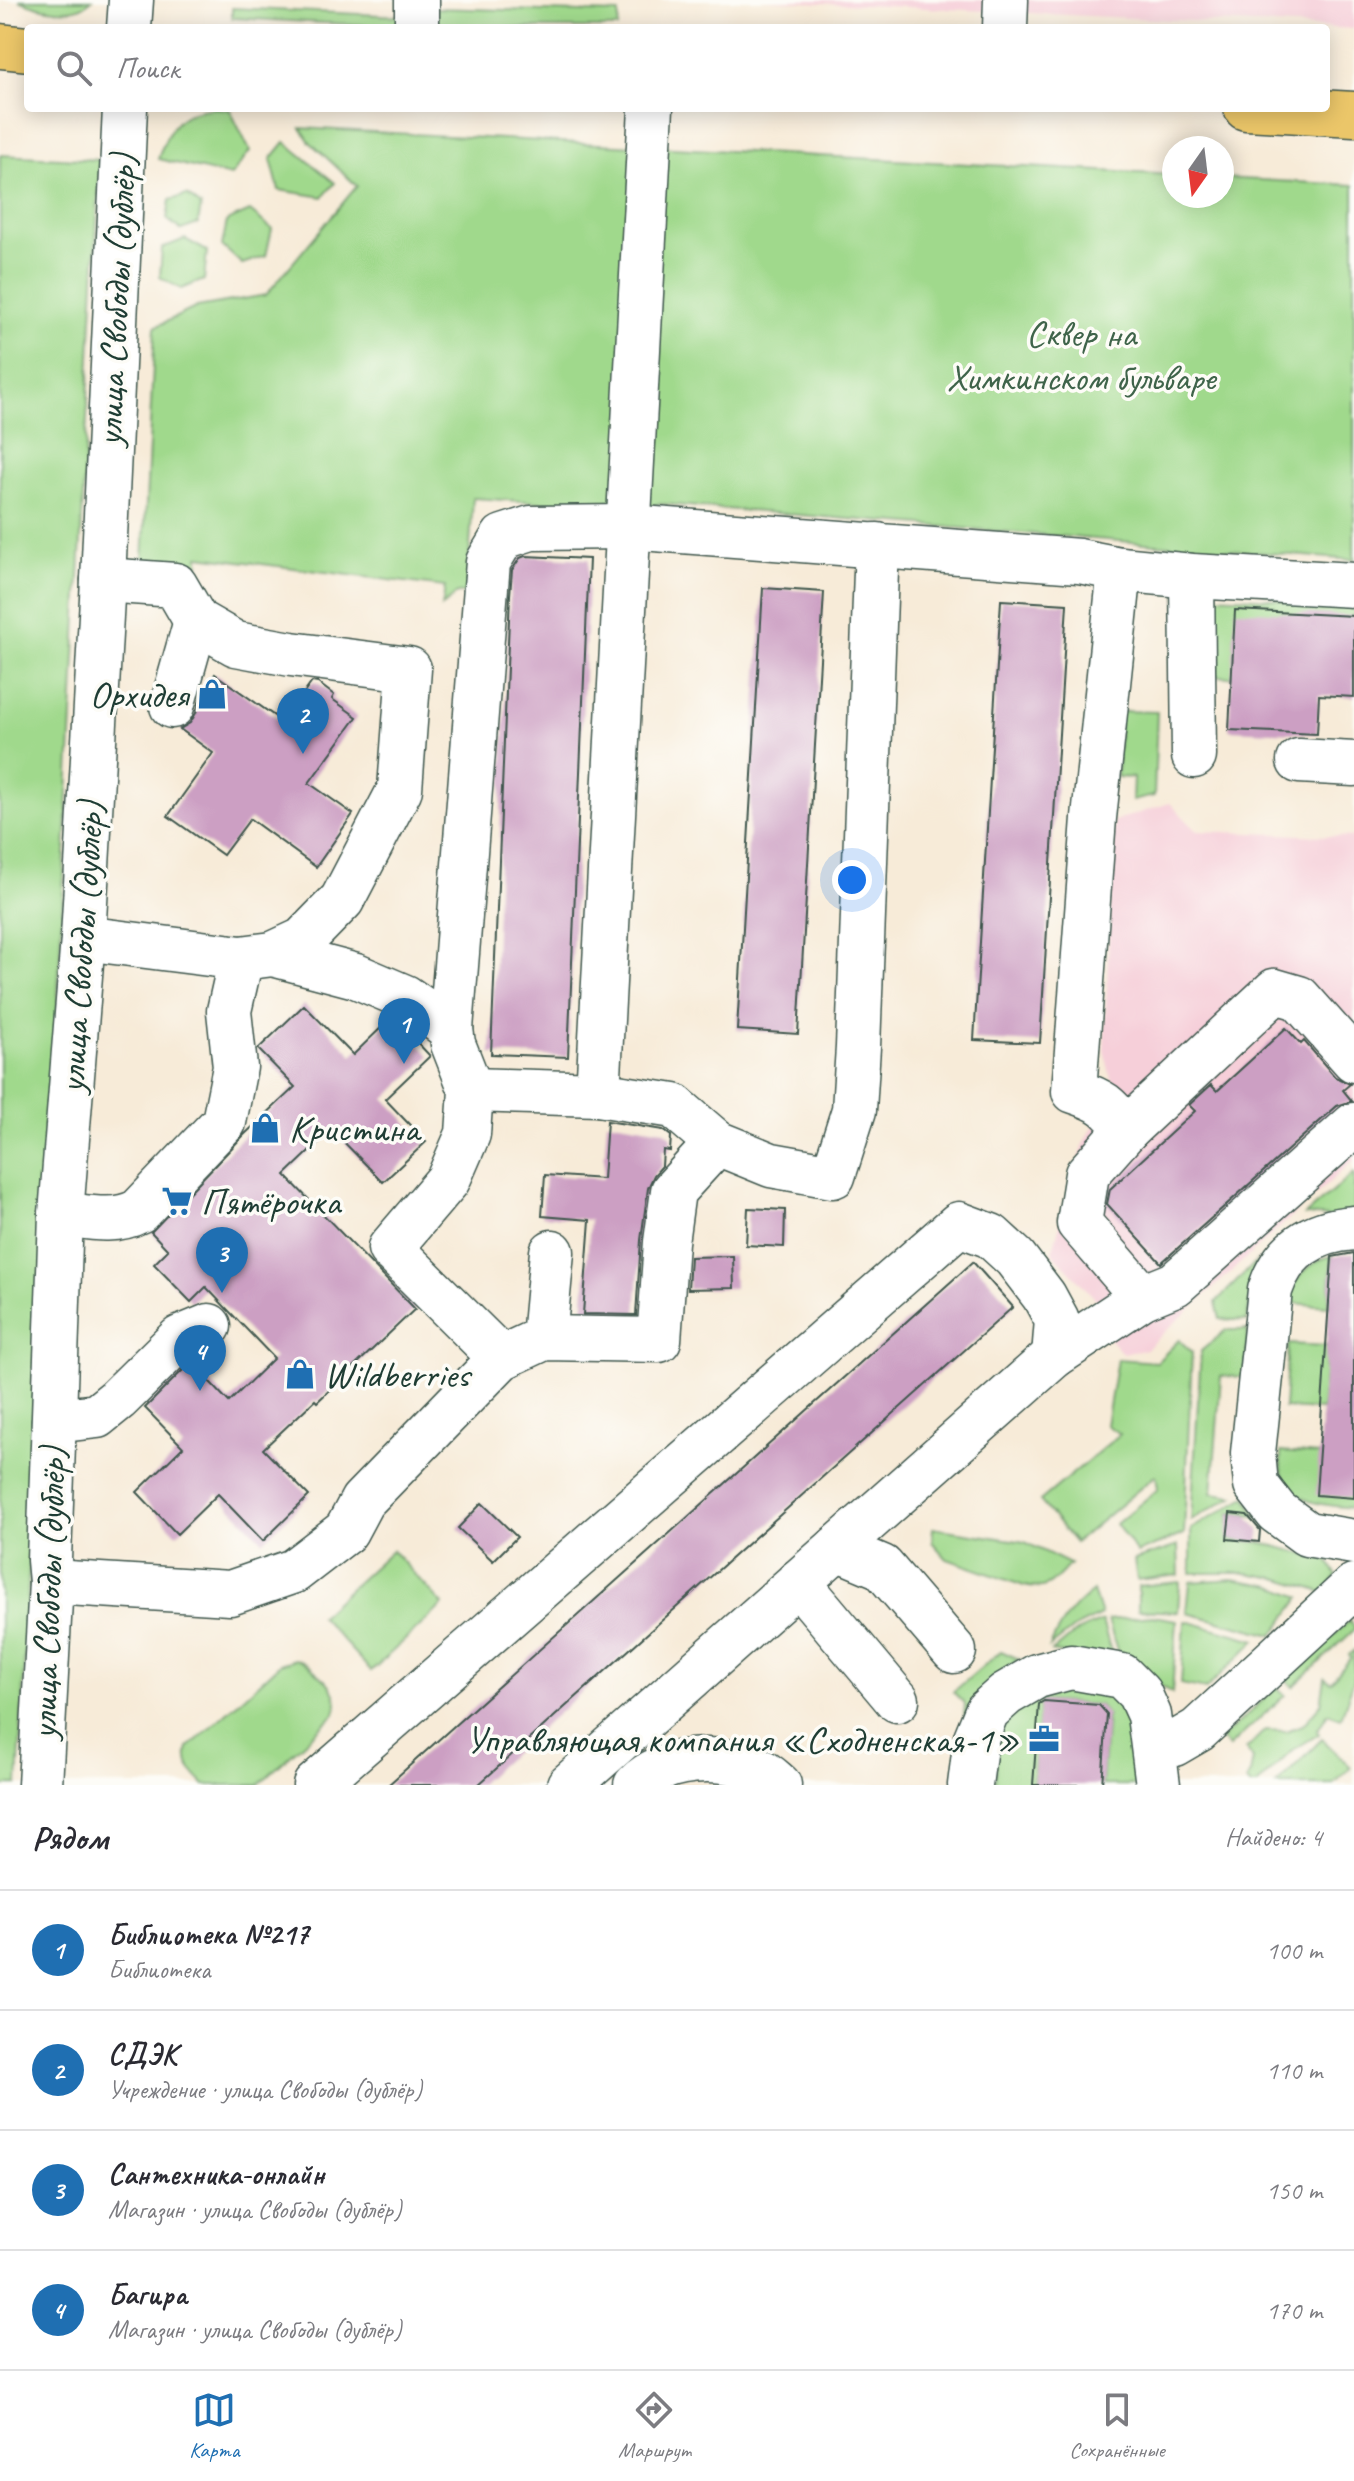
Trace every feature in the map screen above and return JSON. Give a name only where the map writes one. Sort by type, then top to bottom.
[{"type":"main road","points":[[0,46],[24,49]]},
{"type":"main road","points":[[1318,112],[1354,114]]},
{"type":"street","points":[[129,24],[131,0]]},
{"type":"street","points":[[417,0],[417,24]]},
{"type":"street","points":[[1005,24],[1006,0]]},
{"type":"street","name":"улица Свободы (дублёр)","points":[[40,1785],[51,1582],[49,1560],[61,1214],[83,938],[125,112]]},
{"type":"street","points":[[598,1094],[651,112]]},
{"type":"street","points":[[501,1358],[390,1248],[448,1180],[468,1134],[471,1090],[453,1044],[451,1029],[488,562],[503,537],[531,528],[628,527],[1079,561],[1120,569],[1192,576],[1354,585]]},
{"type":"street","points":[[471,1090],[598,1094],[674,1106],[717,1143],[771,1165],[833,1176],[854,1110],[877,545]]},
{"type":"street","points":[[1120,569],[1094,818],[1074,1091],[1099,1099],[1109,1106],[1127,1129]]},
{"type":"street","points":[[1192,576],[1194,756]]},
{"type":"street","points":[[61,1214],[106,1220],[128,1217],[139,1211],[224,1122],[235,1067],[229,1011],[257,956],[303,940],[342,900],[400,789],[409,669],[236,644],[196,621],[175,585],[103,580]]},
{"type":"street","points":[[172,706],[196,621]]},
{"type":"street","points":[[1299,761],[1354,764]]},
{"type":"street","points":[[83,938],[257,956],[356,976],[405,997],[451,1029]]},
{"type":"street","points":[[1143,1297],[1079,1223],[1087,1174],[1127,1129],[1275,991],[1299,998],[1354,1060]]},
{"type":"street","points":[[569,1785],[1054,1356],[1143,1297],[1175,1284],[1354,1125]]},
{"type":"street","points":[[51,1582],[230,1593],[294,1571],[346,1531],[362,1501],[501,1358],[544,1338],[659,1340],[673,1191],[717,1143]]},
{"type":"street","points":[[315,1785],[959,1224],[991,1236],[1015,1258],[1044,1296],[1057,1320],[1054,1356]]},
{"type":"street","points":[[1354,1228],[1322,1233],[1290,1253],[1275,1273],[1270,1290],[1253,1453],[1256,1485],[1277,1512],[1307,1534],[1354,1542]]},
{"type":"street","points":[[544,1338],[552,1252]]},
{"type":"street","points":[[54,1421],[97,1416],[180,1338],[209,1326]]},
{"type":"street","points":[[872,1517],[882,1567]]},
{"type":"street","points":[[837,1548],[882,1567],[954,1651]]},
{"type":"street","points":[[798,1582],[897,1700]]},
{"type":"street","points":[[1156,1766],[1174,1744],[1198,1730],[1354,1586]]},
{"type":"street","points":[[970,1785],[976,1738],[987,1711],[1006,1694],[1037,1676],[1071,1667],[1122,1676],[1139,1693],[1149,1715],[1156,1766]]},
{"type":"street","points":[[636,1785],[647,1773],[672,1763],[713,1760],[761,1770],[779,1785]]},
{"type":"shaded area","points":[[763,0],[1354,0],[1354,29],[1330,28],[1330,24],[1252,24]]},
{"type":"shaded area","points":[[1170,803],[1197,831],[1354,837],[1354,1160],[1146,1349],[1123,1354],[1103,1332],[1115,1320],[1052,1252],[1083,1146],[1099,1115],[1120,1095],[1104,1050],[1114,821]]},
{"type":"green space","points":[[19,0],[92,0],[76,9],[57,10]]},
{"type":"green space","points":[[232,8],[400,16],[400,24],[344,24],[232,18]]},
{"type":"green space","points":[[433,8],[619,13],[618,24],[436,24]]},
{"type":"green space","points":[[194,112],[231,112],[250,151],[231,176],[158,159],[172,128]]},
{"type":"green space","name":"Сквер на Химкинском бульваре","points":[[301,128],[1162,174],[1162,208],[1234,208],[1234,179],[1354,185],[1354,560],[663,504],[626,508],[473,498],[467,593],[457,593],[442,607],[445,587],[199,556],[199,565],[143,562],[155,327],[197,307],[266,295],[357,186],[310,142]]},
{"type":"green space","points":[[285,142],[335,183],[323,197],[279,190],[271,159]]},
{"type":"green space","points":[[0,155],[100,160],[18,1785],[0,1785]]},
{"type":"green space","points":[[187,195],[201,206],[198,224],[181,230],[167,219],[170,200]]},
{"type":"green space","points":[[250,211],[272,229],[266,256],[242,264],[222,246],[227,221]]},
{"type":"green space","points":[[185,239],[207,251],[204,280],[181,289],[160,277],[162,248]]},
{"type":"green space","points":[[1214,596],[1354,603],[1354,616],[1232,677],[1210,676]]},
{"type":"green space","points":[[1120,711],[1157,712],[1154,796],[1132,801],[1133,778],[1117,777]]},
{"type":"green space","points":[[1354,1173],[1354,1219],[1305,1215]]},
{"type":"green space","points":[[1332,1256],[1329,1306],[1291,1303],[1291,1292],[1303,1273],[1320,1260]]},
{"type":"green space","points":[[1256,1262],[1247,1321],[1220,1319],[1216,1302]]},
{"type":"green space","points":[[1226,1330],[1248,1330],[1245,1377],[1221,1376],[1212,1493],[1234,1496],[1191,1520],[1201,1351]]},
{"type":"green space","points":[[1179,1340],[1192,1352],[1184,1534],[1137,1553],[1116,1524],[1158,1489],[1156,1475],[1075,1543],[1040,1501],[1120,1434],[1106,1425],[1117,1359],[1157,1362]]},
{"type":"green space","points":[[1288,1344],[1327,1346],[1322,1410],[1284,1408]]},
{"type":"green space","points":[[1281,1452],[1319,1455],[1354,1498],[1354,1508],[1301,1498],[1285,1482]]},
{"type":"green space","points":[[1246,1497],[1257,1516],[1230,1513],[1228,1539],[1259,1542],[1328,1560],[1337,1576],[1323,1592],[1277,1578],[1246,1573],[1191,1573],[1191,1529]]},
{"type":"green space","points":[[933,1528],[1025,1542],[1070,1564],[1046,1586],[1024,1586],[947,1559],[932,1542]]},
{"type":"green space","points":[[1178,1546],[1179,1575],[1137,1580],[1134,1560]]},
{"type":"green space","points":[[392,1550],[443,1605],[371,1671],[320,1616]]},
{"type":"green space","points":[[1233,1579],[1273,1586],[1301,1597],[1273,1635],[1187,1613],[1190,1582]]},
{"type":"green space","points":[[1180,1582],[1178,1612],[1138,1610],[1138,1586]]},
{"type":"green space","points":[[1093,1591],[1101,1615],[1074,1628],[1050,1647],[1067,1616]]},
{"type":"green space","points":[[1153,1616],[1177,1620],[1172,1693],[1146,1676],[1122,1667],[1108,1620]]},
{"type":"green space","points":[[1102,1621],[1114,1662],[1052,1652],[1076,1632]]},
{"type":"green space","points":[[1185,1621],[1256,1640],[1206,1689],[1181,1684]]},
{"type":"green space","points":[[1349,1621],[1354,1630],[1293,1687],[1286,1679]]},
{"type":"green space","points":[[1001,1651],[1019,1659],[989,1682],[964,1718],[965,1704],[953,1692]]},
{"type":"green space","points":[[1354,1651],[1354,1679],[1341,1718],[1328,1713],[1317,1731],[1319,1734],[1293,1750],[1257,1785],[1250,1785],[1246,1781],[1253,1759],[1246,1749],[1265,1730],[1286,1731],[1303,1725],[1321,1704],[1325,1678],[1331,1682]]},
{"type":"green space","points":[[295,1659],[312,1668],[332,1689],[337,1699],[335,1714],[258,1785],[205,1785],[188,1764],[188,1748],[280,1664]]},
{"type":"green space","points":[[1277,1687],[1285,1695],[1229,1747],[1221,1739]]},
{"type":"green space","points":[[1062,1690],[1105,1694],[1130,1711],[1138,1785],[1102,1785],[1107,1715],[1099,1705],[1040,1701],[1033,1785],[995,1785],[999,1739],[1008,1719],[1029,1702]]},
{"type":"green space","points":[[1322,1739],[1351,1767],[1333,1785],[1276,1785]]},
{"type":"building","points":[[525,556],[589,559],[568,1057],[491,1054],[510,595],[512,570]]},
{"type":"building","points":[[763,588],[824,592],[798,1034],[737,1030]]},
{"type":"building","points":[[1001,600],[1067,604],[1040,1043],[974,1040]]},
{"type":"building","points":[[1235,610],[1354,616],[1354,697],[1319,695],[1317,734],[1229,730]]},
{"type":"building","points":[[215,674],[283,722],[312,682],[334,695],[332,699],[357,717],[309,783],[353,814],[316,867],[250,819],[223,855],[168,816],[213,753],[180,729],[190,723],[202,693]]},
{"type":"building","points":[[304,1005],[353,1055],[391,1018],[430,1056],[385,1099],[426,1142],[383,1182],[332,1130],[285,1175],[415,1309],[263,1449],[309,1496],[263,1541],[218,1494],[177,1534],[137,1492],[183,1447],[145,1408],[191,1362],[229,1402],[274,1358],[206,1287],[191,1302],[154,1264],[168,1250],[151,1232],[295,1087],[258,1049]]},
{"type":"building","points":[[1286,1028],[1301,1044],[1304,1041],[1335,1077],[1350,1084],[1343,1090],[1352,1101],[1337,1106],[1161,1263],[1107,1204],[1110,1189],[1195,1111],[1189,1105],[1211,1085],[1217,1091]]},
{"type":"building","points":[[607,1121],[663,1130],[671,1136],[670,1151],[663,1150],[662,1166],[648,1188],[636,1315],[583,1314],[590,1220],[542,1216],[545,1175],[603,1179]]},
{"type":"building","points":[[748,1208],[785,1210],[784,1247],[746,1245]]},
{"type":"building","points":[[1354,1253],[1354,1498],[1316,1495],[1332,1257]]},
{"type":"building","points":[[733,1256],[734,1288],[688,1289],[690,1257]]},
{"type":"building","points":[[973,1262],[1013,1307],[478,1785],[388,1785]]},
{"type":"building","points":[[482,1503],[517,1537],[493,1561],[458,1528]]},
{"type":"building","points":[[1230,1513],[1247,1515],[1260,1530],[1259,1542],[1227,1539]]},
{"type":"building","points":[[1044,1701],[1099,1705],[1107,1714],[1102,1785],[1033,1785],[1039,1704]]},
{"type":"place","name":"Орхидея","points":[[212,694]]},
{"type":"place","name":"СДЭК","points":[[303,754]]},
{"type":"place","name":"Библиотека №217","points":[[404,1064]]},
{"type":"place","name":"Кристина","points":[[265,1128]]},
{"type":"place","name":"Пятёрочка","points":[[177,1201]]},
{"type":"place","name":"Сантехника-онлайн","points":[[222,1293]]},
{"type":"place","name":"Wildberries","points":[[300,1374]]},
{"type":"place","name":"Багира","points":[[200,1391]]},
{"type":"place","name":"Управляющая компания «Сходненская-1»","points":[[1044,1739]]}]
